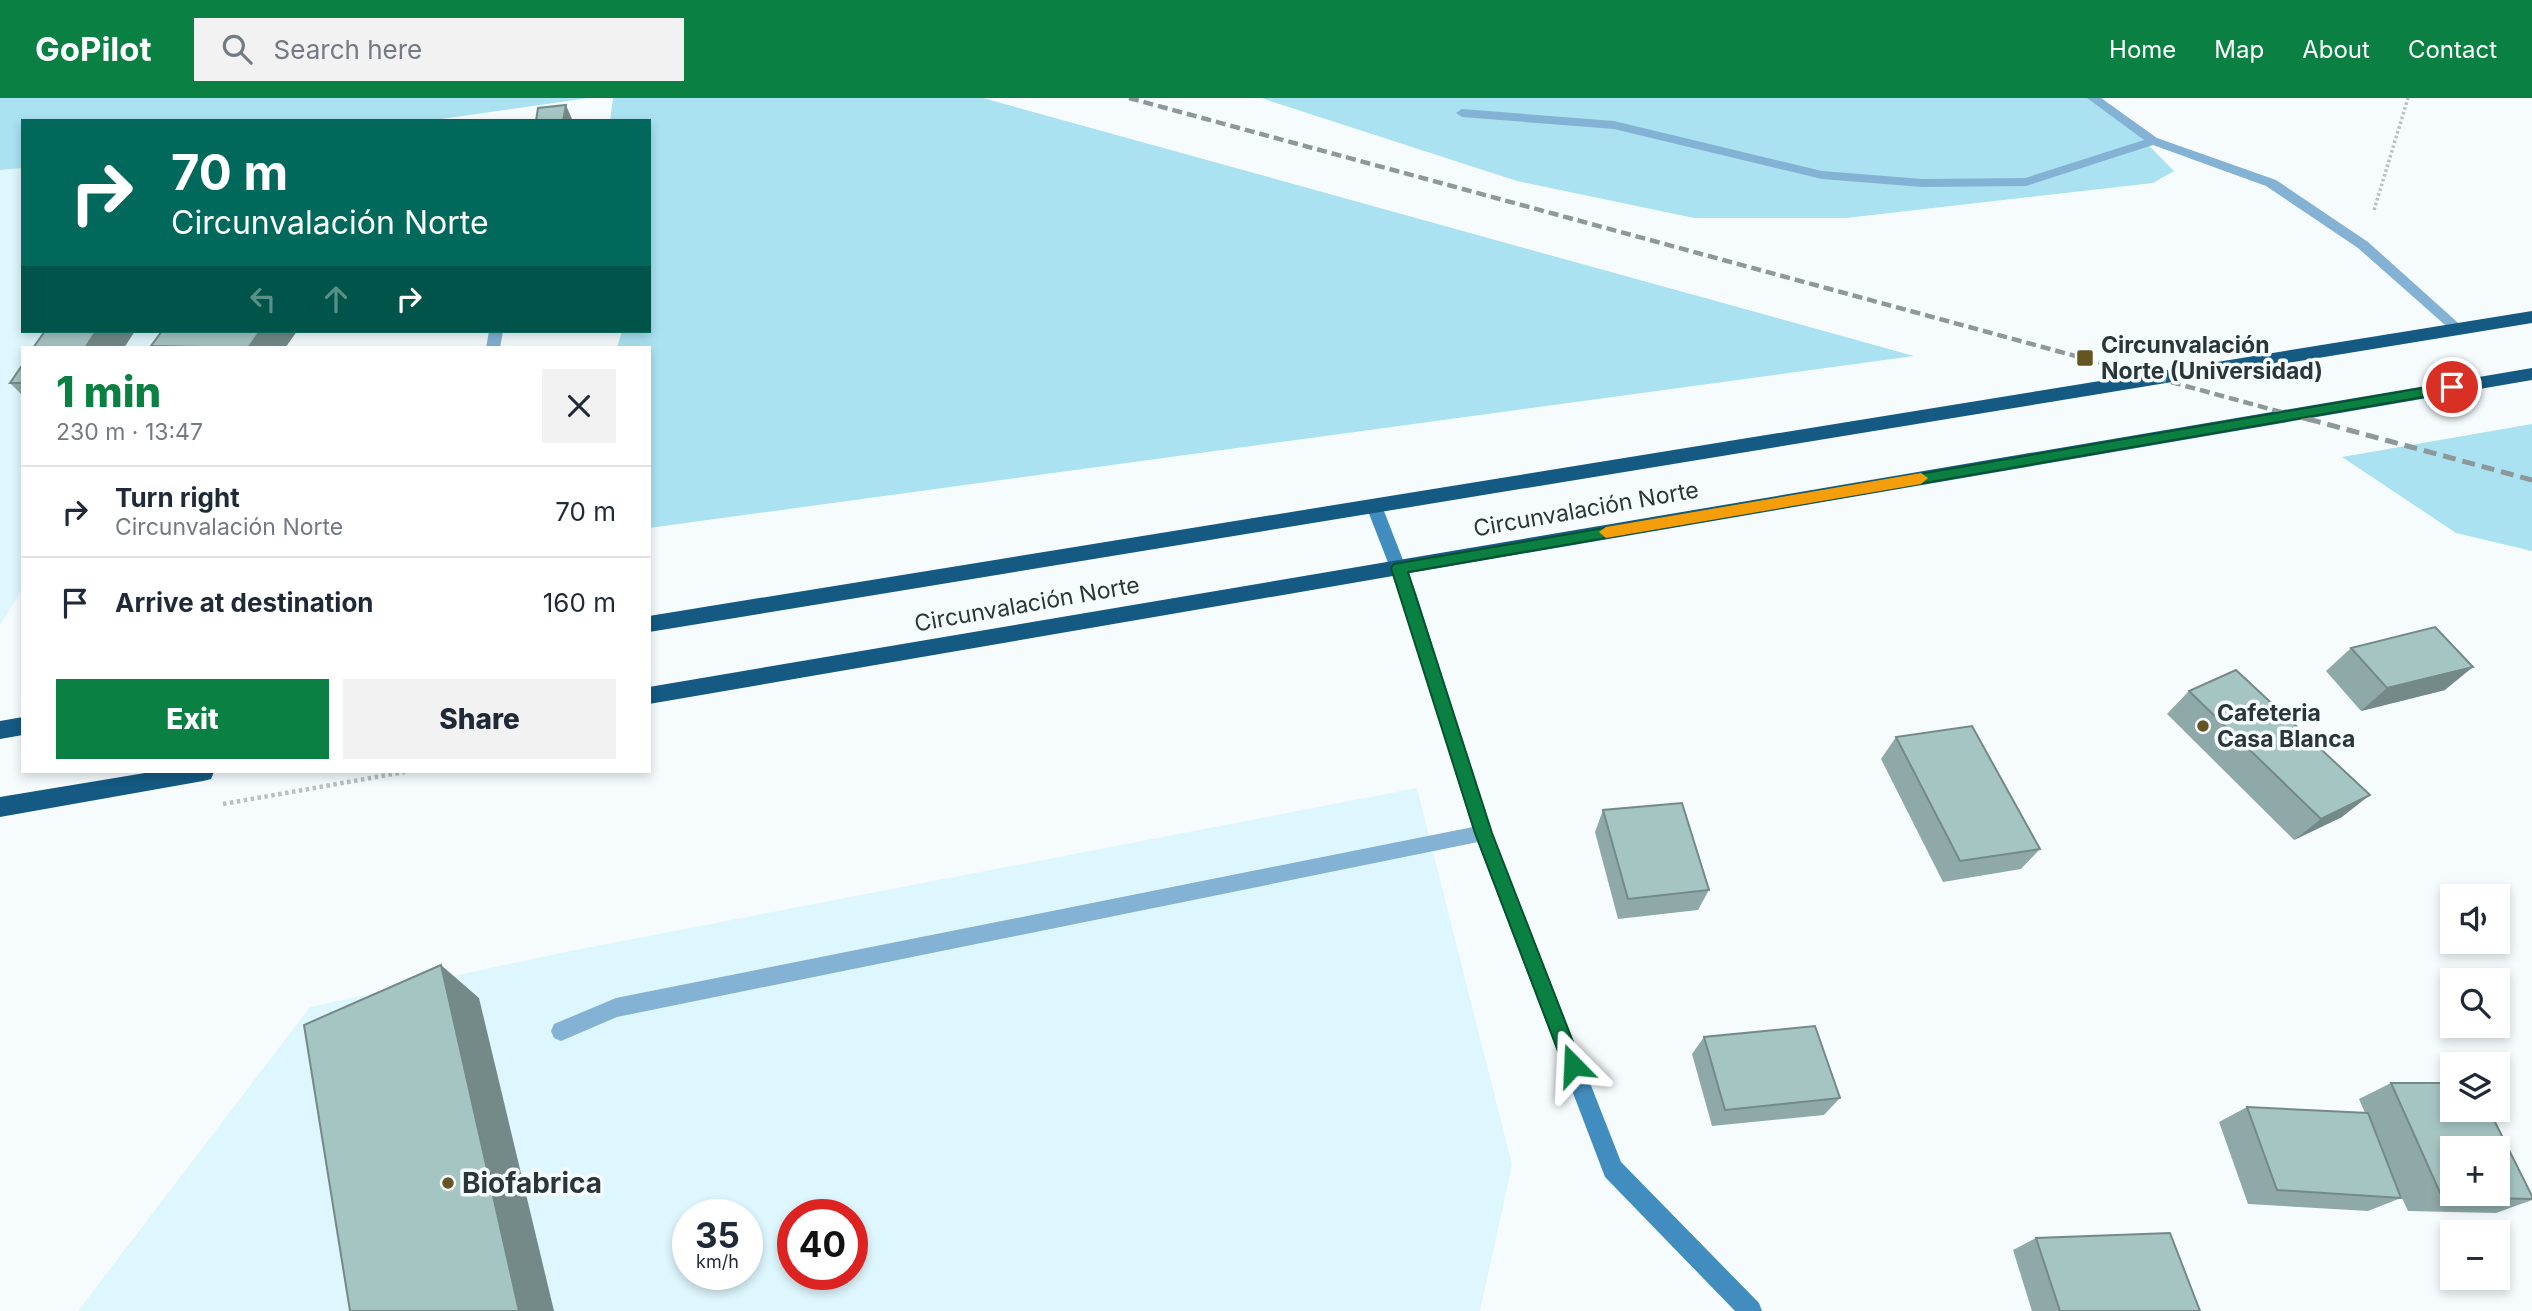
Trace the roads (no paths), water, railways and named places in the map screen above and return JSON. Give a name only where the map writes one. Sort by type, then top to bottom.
[{"type":"highway","name":"Circunvalación Norte","points":[[651,624],[2532,317]]},
{"type":"highway","name":"Circunvalación Norte","points":[[651,696],[2532,374]]},
{"type":"highway","points":[[0,730],[21,726]]},
{"type":"highway","points":[[0,807],[197,773]]},
{"type":"street","points":[[1374,506],[1399,568],[1483,833],[1613,1168],[1751,1311]]},
{"type":"lane","points":[[2093,98],[2153,141],[2271,183],[2363,245],[2458,329]]},
{"type":"lane","points":[[1462,113],[1614,125],[1822,175],[1922,183],[2026,182],[2153,141]]},
{"type":"lane","points":[[561,1031],[616,1008],[1483,833]]},
{"type":"railway","points":[[1129,98],[2314,421]]},
{"type":"railway","points":[[2308,419],[2532,480]]},
{"type":"place","name":"Circunvalación Norte (Universidad)","points":[[2085,358]]},
{"type":"place","name":"Cafeteria Casa Blanca","points":[[2203,726]]},
{"type":"place","name":"Biofabrica","points":[[448,1183]]}]
